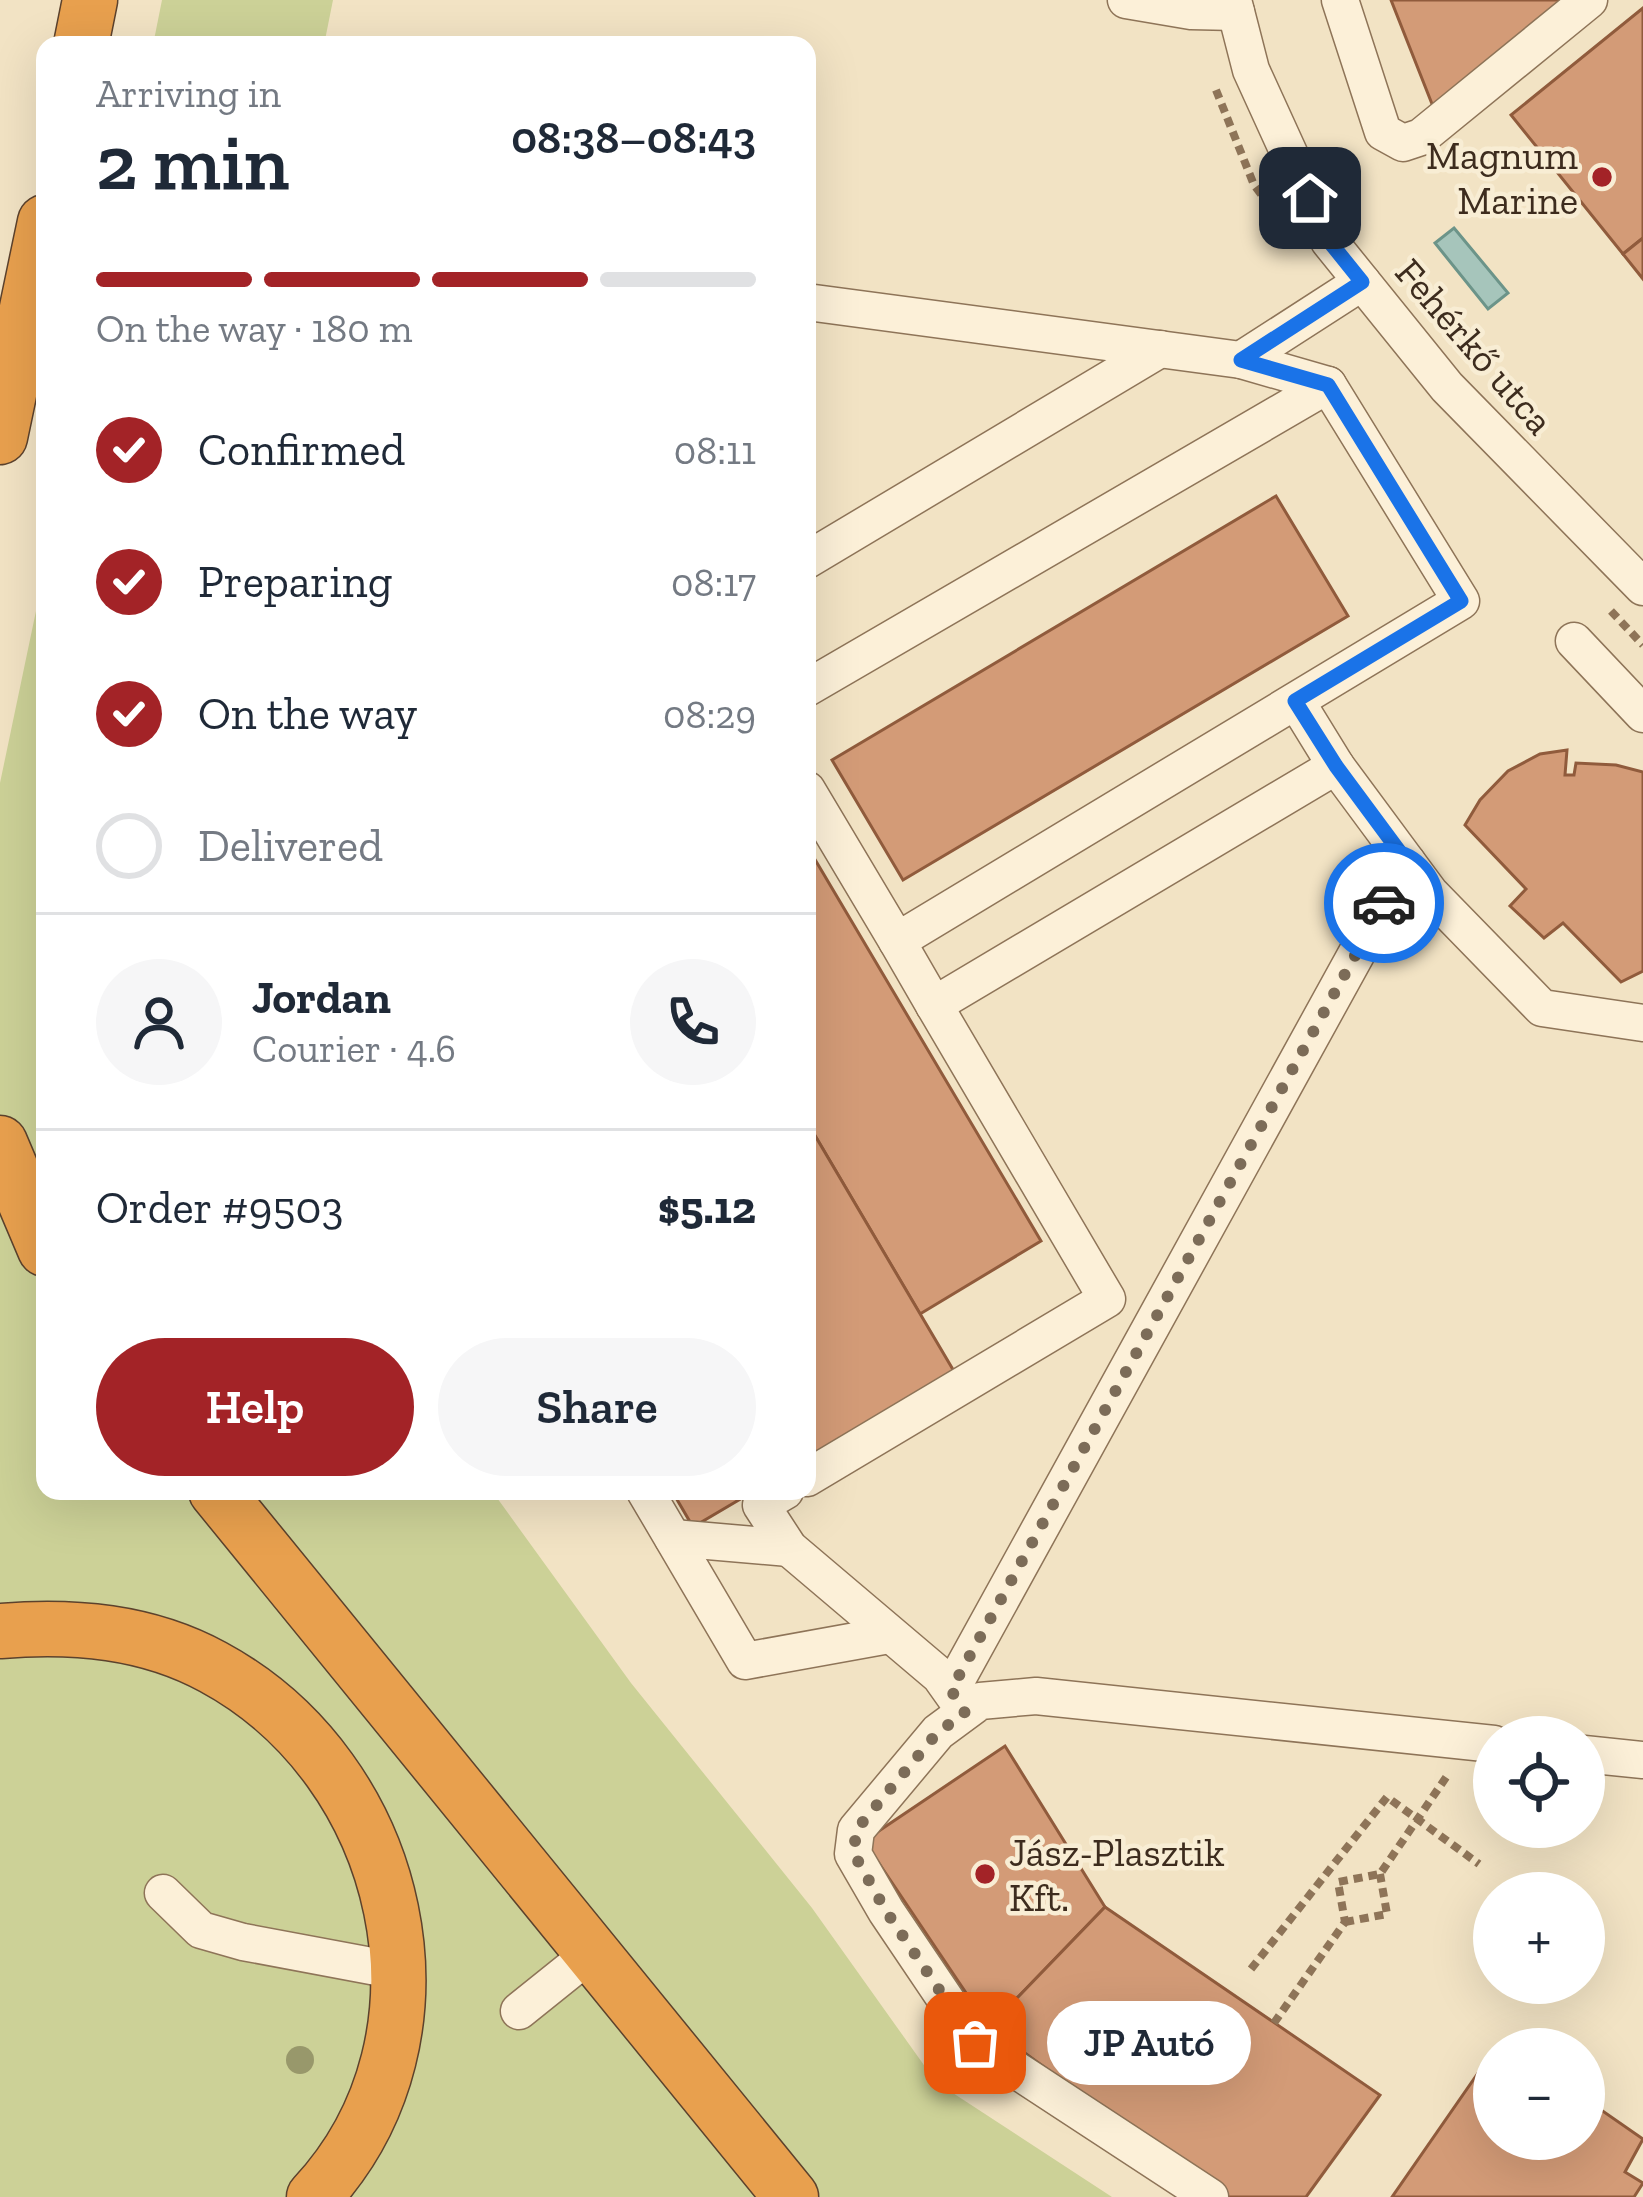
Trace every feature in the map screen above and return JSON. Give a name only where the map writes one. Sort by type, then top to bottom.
[{"type":"highway","points":[[83,36],[90,0]]},
{"type":"highway","points":[[0,437],[36,264]]},
{"type":"highway","points":[[0,1143],[36,1228]]},
{"type":"highway","points":[[223,1500],[791,2197]]},
{"type":"highway","points":[[0,1631],[72,1628],[145,1639],[212,1666],[274,1710],[319,1756],[364,1824],[394,1917],[398,1971],[394,2032],[368,2121],[335,2174],[314,2197]]},
{"type":"street","points":[[1126,0],[1191,11],[1234,6]]},
{"type":"street","points":[[1340,0],[1383,132],[1402,143],[1421,137],[1589,0]]},
{"type":"street","name":"Fehérkő utca","points":[[1234,6],[1251,70],[1329,241],[1448,387],[1643,587]]},
{"type":"street","points":[[1241,360],[1362,282]]},
{"type":"street","points":[[816,303],[1241,360],[1328,385],[1461,601],[897,940]]},
{"type":"street","points":[[816,555],[1160,349]]},
{"type":"street","points":[[816,683],[1328,385]]},
{"type":"street","points":[[1574,640],[1643,714]]},
{"type":"street","points":[[1295,701],[1336,766],[1430,893],[1542,1009],[1643,1023]]},
{"type":"street","points":[[934,1005],[1336,766]]},
{"type":"street","points":[[816,805],[1107,1299],[816,1473]]},
{"type":"street","points":[[1210,2197],[975,2043],[886,1911],[854,1854],[856,1830],[958,1702],[1407,862]]},
{"type":"street","points":[[650,1500],[745,1660],[889,1635]]},
{"type":"street","points":[[769,1500],[761,1505],[789,1548],[940,1676],[958,1702]]},
{"type":"street","points":[[673,1538],[789,1548]]},
{"type":"street","points":[[958,1702],[1036,1696],[1473,1742]]},
{"type":"street","points":[[1605,1756],[1643,1760]]},
{"type":"street","points":[[163,1893],[201,1930],[398,1971]]},
{"type":"street","points":[[519,2011],[590,1954]]},
{"type":"path","points":[[1346,1922],[1338,1882],[1380,1874],[1458,1760],[1473,1747]]},
{"type":"path","points":[[1251,1969],[1387,1796],[1480,1864]]},
{"type":"path","points":[[1274,2023],[1346,1922],[1387,1914],[1380,1874]]},
{"type":"green space","points":[[162,0],[333,0],[326,36],[155,36]]},
{"type":"green space","points":[[36,611],[36,1500],[499,1500],[631,1683],[812,1908],[936,2082],[1112,2197],[0,2197],[0,783]]},
{"type":"water","points":[[1454,228],[1508,293],[1488,309],[1435,243]]},
{"type":"building","points":[[1391,0],[1563,0],[1434,109]]},
{"type":"building","name":"Magnum Marine","points":[[1643,8],[1643,238],[1623,254],[1511,115]]},
{"type":"building","points":[[1643,238],[1643,279],[1623,254]]},
{"type":"building","points":[[1276,496],[1348,616],[903,880],[832,760]]},
{"type":"building","points":[[1567,750],[1565,775],[1574,775],[1576,763],[1643,772],[1643,971],[1621,982],[1563,923],[1544,938],[1510,906],[1526,889],[1465,825],[1480,800],[1508,771],[1540,754]]},
{"type":"building","points":[[816,861],[1041,1241],[920,1314],[816,1137]]},
{"type":"building","points":[[816,1137],[955,1373],[816,1455]]},
{"type":"building","points":[[677,1500],[739,1500],[693,1527]]},
{"type":"building","name":"Jász-Plasztik Kft.","points":[[1005,1746],[1105,1907],[989,2027],[864,1841]]},
{"type":"building","points":[[1105,1907],[1380,2095],[1306,2197],[1223,2197],[989,2027]]},
{"type":"building","points":[[1473,2080],[1473,2160],[1605,2160],[1605,2113],[1643,2139],[1625,2172],[1643,2183],[1634,2197],[1392,2197]]},
{"type":"way so far","points":[[975,2043],[886,1911],[854,1854],[856,1830],[938,1732],[965,1713],[951,1690],[1384,903]]},
{"type":"place","name":"Magnum Marine","points":[[1602,177]]},
{"type":"place","name":"Jász-Plasztik Kft.","points":[[985,1874]]},
{"type":"place","name":"JP Autó","points":[[975,2043]]},
{"type":"route","points":[[1310,198],[1329,241],[1362,282],[1241,360],[1328,385],[1461,601],[1295,701],[1407,862],[1384,903]]}]
